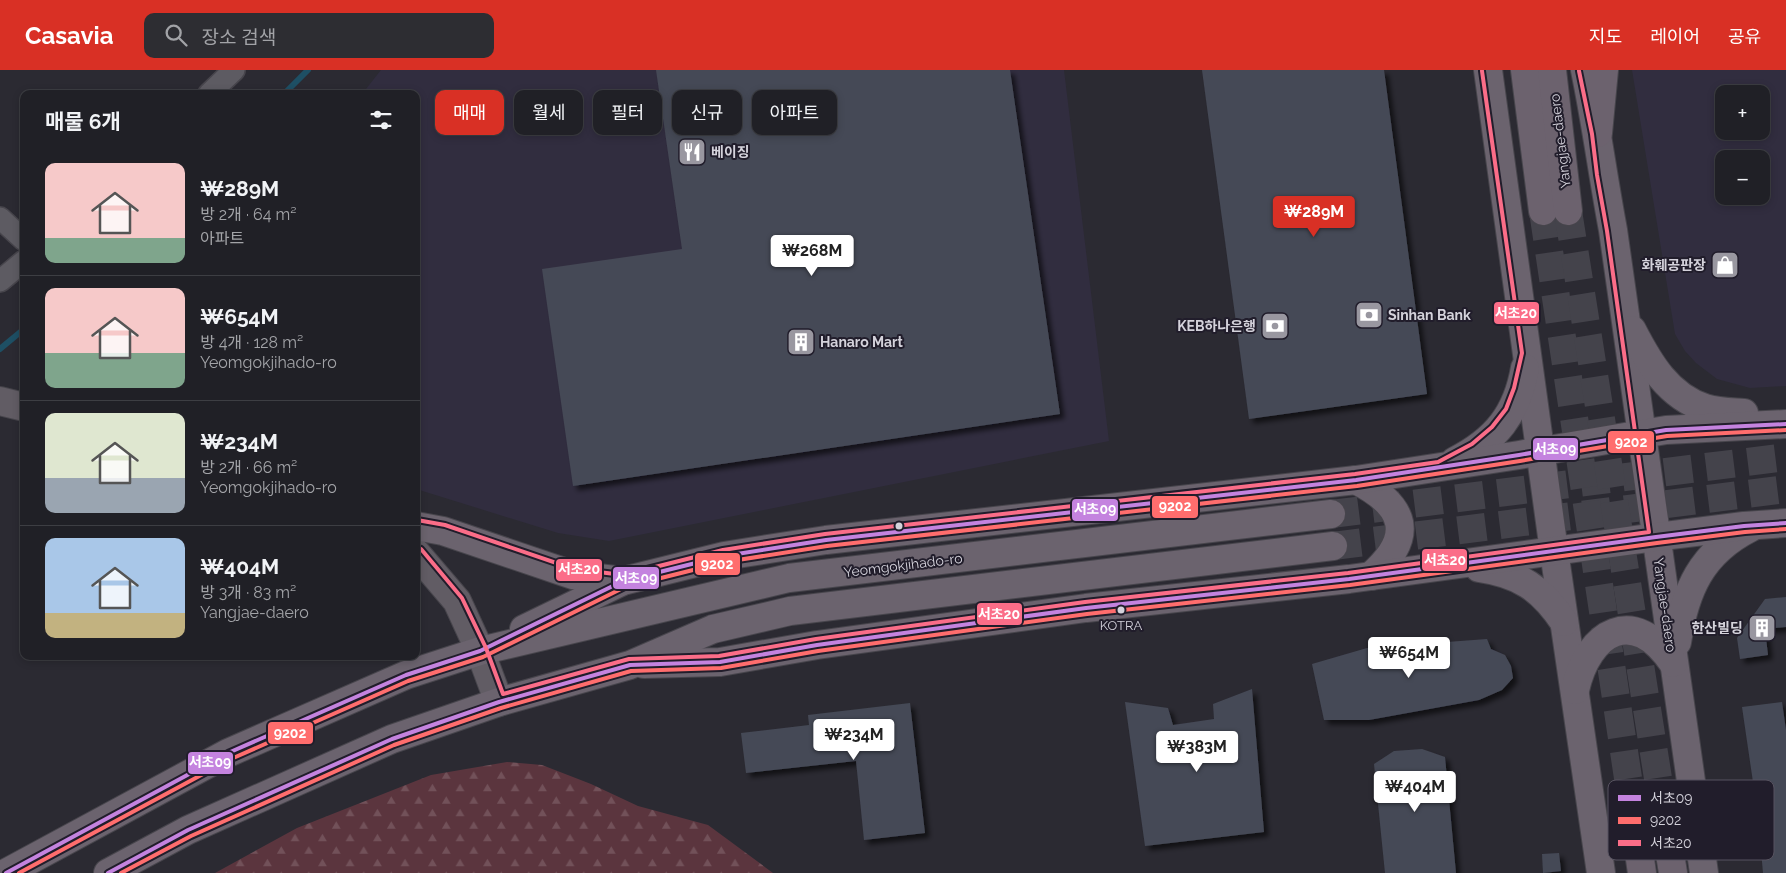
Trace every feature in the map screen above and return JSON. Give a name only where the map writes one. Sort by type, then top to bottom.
[{"type":"highway","name":"Yangjae-daero","points":[[1525,70],[1555,211],[1552,70]]},
{"type":"highway","points":[[1598,133],[1604,70]]},
{"type":"highway","points":[[1640,860],[1642,873]]},
{"type":"highway","points":[[1671,860],[1673,873]]},
{"type":"main road","points":[[1488,70],[1564,623],[1601,873]]},
{"type":"main road","name":"Yangjae-daero","points":[[1585,70],[1598,133],[1690,780]]},
{"type":"main road","points":[[1618,274],[1622,310],[1630,328],[1656,372],[1672,390],[1686,400],[1707,409],[1786,418]]},
{"type":"main road","points":[[1440,468],[1476,449],[1505,422],[1516,402],[1524,376],[1528,353]]},
{"type":"main road","points":[[6,873],[228,753],[406,676],[480,651],[623,581],[724,556],[826,540],[1356,480],[1540,452],[1666,430],[1786,424]]},
{"type":"main road","points":[[1356,480],[1373,489],[1389,502],[1396,512],[1400,525],[1396,545],[1389,558],[1371,576]]},
{"type":"main road","name":"Yeomgokjihado-ro","points":[[480,651],[789,578],[1331,514]]},
{"type":"main road","points":[[630,665],[720,662],[818,645],[1086,608],[1371,576],[1656,537],[1786,524]]},
{"type":"main road","points":[[1673,663],[1682,612],[1689,591],[1698,574],[1709,558],[1731,538],[1756,526]]},
{"type":"main road","points":[[420,527],[444,531],[572,575],[623,581]]},
{"type":"main road","points":[[108,873],[188,830],[392,739],[499,702],[630,665],[713,629],[790,612],[1333,546]]},
{"type":"main road","points":[[420,558],[457,601],[480,651],[499,702]]},
{"type":"main road","points":[[1450,566],[1488,569],[1519,578],[1548,600],[1564,623]]},
{"type":"main road","points":[[1575,691],[1577,681],[1587,660],[1595,648],[1614,632],[1630,629],[1642,633],[1658,645],[1673,663]]},
{"type":"main road","name":"Yangjae-daero","points":[[1702,860],[1704,873]]},
{"type":"street","points":[[213,90],[234,70]]},
{"type":"street","points":[[0,218],[20,236]]},
{"type":"street","points":[[0,281],[20,264]]},
{"type":"shaded area","points":[[381,70],[1064,70],[1109,441],[609,541],[558,533],[420,490],[420,90],[365,90]]},
{"type":"shaded area","name":"화훼공판장","points":[[1632,70],[1786,70],[1786,386],[1750,388],[1717,379],[1696,363],[1685,351],[1675,334]]},
{"type":"green space","points":[[507,762],[542,765],[591,784],[638,806],[708,825],[773,873],[215,873],[297,828],[431,775]]},
{"type":"building","name":"Hanaro Mart","points":[[656,70],[1010,70],[1060,414],[573,486],[542,269],[682,249],[662,111],[662,90],[659,90]]},
{"type":"building","points":[[1202,70],[1384,70],[1427,394],[1249,419]]},
{"type":"building","name":"한산빌딩","points":[[1786,597],[1786,627],[1765,629],[1768,655],[1740,659],[1737,638],[1765,599]]},
{"type":"building","points":[[1487,639],[1491,649],[1505,655],[1511,666],[1513,678],[1502,690],[1479,700],[1369,720],[1324,720],[1312,664],[1367,648]]},
{"type":"building","points":[[1252,689],[1264,832],[1145,846],[1125,702],[1168,708],[1173,725],[1214,719],[1213,704]]},
{"type":"building","points":[[1782,702],[1786,730],[1786,873],[1763,873],[1762,860],[1774,860],[1774,780],[1753,780],[1742,707]]},
{"type":"building","points":[[910,703],[925,833],[864,840],[856,761],[746,773],[741,733],[809,725],[808,715]]},
{"type":"building","points":[[1422,749],[1445,757],[1456,873],[1385,873],[1374,764],[1394,751]]},
{"type":"building","points":[[1559,853],[1561,871],[1543,873],[1542,854]]},
{"type":"waterway","points":[[288,90],[308,70]]},
{"type":"waterway","points":[[0,349],[20,332]]},
{"type":"tunnel","points":[[1543,211],[1628,780]]},
{"type":"tunnel","points":[[1568,211],[1658,780]]},
{"type":"tunnel","points":[[1331,514],[1786,457]]},
{"type":"tunnel","points":[[1333,546],[1786,489]]},
{"type":"transit line","name":"서초20","points":[[420,521],[445,525],[574,569],[623,575],[723,550],[825,534],[1355,474],[1438,462],[1472,444],[1492,427],[1506,409],[1514,388],[1522,353],[1482,71]]},
{"type":"transit line","name":"서초20","points":[[421,549],[462,598],[486,648],[503,694],[629,659],[719,656],[816,639],[1085,602],[1348,573],[1649,532],[1607,231],[1592,134],[1579,71]]},
{"type":"transit line","name":"서초09","points":[[6,873],[228,753],[406,675],[480,651],[623,581],[724,556],[826,540],[1356,480],[1666,430],[1786,424]]},
{"type":"transit line","name":"9202","points":[[19,873],[231,759],[408,681],[483,657],[625,587],[725,562],[827,546],[1357,486],[1667,436],[1786,430]]},
{"type":"transit line","name":"서초09","points":[[108,873],[188,830],[392,739],[499,702],[630,665],[720,662],[817,645],[1086,608],[1349,579],[1656,537],[1744,526],[1786,523]]},
{"type":"transit line","name":"9202","points":[[121,873],[191,836],[394,745],[501,708],[631,671],[721,668],[818,651],[1087,614],[1350,585],[1657,543],[1786,529]]},
{"type":"place","name":"베이징","points":[[692,152]]},
{"type":"place","name":"화훼공판장","points":[[1725,265]]},
{"type":"place","name":"Sinhan Bank","points":[[1369,315]]},
{"type":"place","name":"KEB하나은행","points":[[1275,326]]},
{"type":"place","name":"Hanaro Mart","points":[[801,342]]},
{"type":"place","name":"KOTRA","points":[[1121,610]]},
{"type":"place","name":"한산빌딩","points":[[1762,628]]}]
